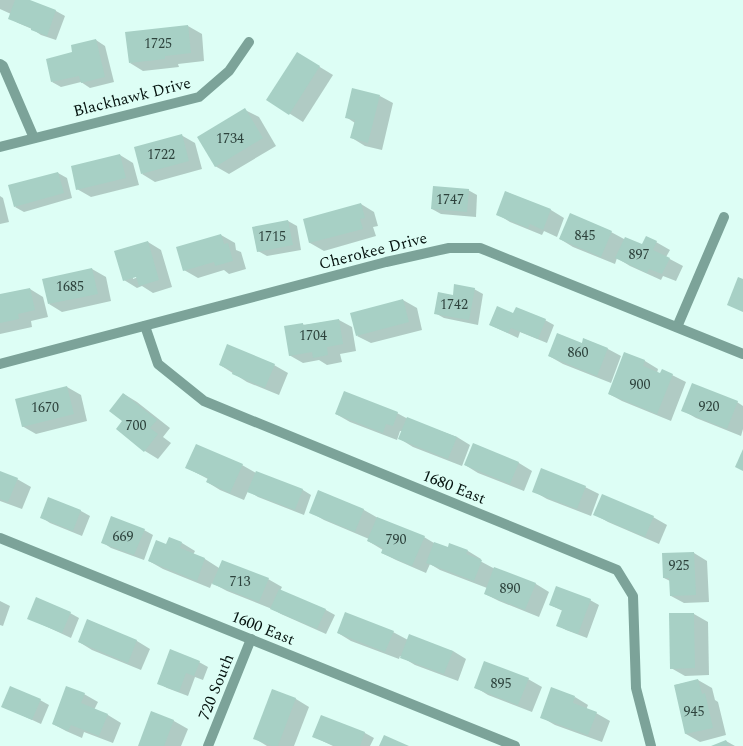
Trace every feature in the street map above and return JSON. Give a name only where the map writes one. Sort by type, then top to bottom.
[{"type":"street","name":"Blackhawk Drive","points":[[0,146],[199,97],[229,71],[249,42]]},
{"type":"street","points":[[0,64],[3,66],[34,138]]},
{"type":"street","points":[[677,327],[724,217]]},
{"type":"street","name":"Cherokee Drive","points":[[0,364],[386,262],[449,248],[480,248],[743,354]]},
{"type":"street","name":"1680 East","points":[[145,326],[158,364],[204,401],[617,570],[633,596],[636,688],[651,746]]},
{"type":"street","name":"1600 East","points":[[0,538],[515,746]]},
{"type":"street","name":"720 South","points":[[208,746],[251,640]]},
{"type":"building","points":[[15,0],[30,0],[56,10],[47,36],[8,19]]},
{"type":"building","points":[[188,25],[191,53],[165,56],[165,59],[129,63],[125,32]]},
{"type":"building","points":[[96,39],[105,77],[81,83],[79,76],[51,82],[46,59],[72,52],[71,45]]},
{"type":"building","points":[[297,52],[320,66],[289,115],[266,100]]},
{"type":"building","points":[[352,88],[380,95],[368,143],[350,138],[355,120],[345,118]]},
{"type":"building","points":[[245,108],[263,138],[215,167],[197,137]]},
{"type":"building","points":[[182,134],[189,161],[141,174],[134,147]]},
{"type":"building","points":[[120,154],[126,178],[76,190],[71,166]]},
{"type":"building","points":[[58,172],[64,193],[14,207],[8,185]]},
{"type":"building","points":[[433,186],[469,189],[467,212],[431,209]]},
{"type":"building","points":[[505,191],[551,209],[543,230],[530,224],[528,228],[496,215]]},
{"type":"building","points":[[361,203],[365,218],[360,219],[363,229],[309,243],[303,219]]},
{"type":"building","points":[[570,213],[612,231],[601,257],[559,239]]},
{"type":"building","points":[[288,220],[293,245],[257,252],[252,227]]},
{"type":"building","points":[[221,234],[224,244],[228,243],[233,261],[215,266],[214,262],[183,271],[176,247]]},
{"type":"building","points":[[646,236],[657,241],[653,250],[670,258],[662,274],[649,269],[647,273],[615,258],[625,237],[642,244]]},
{"type":"building","points":[[148,241],[159,280],[139,286],[136,277],[123,281],[114,251]]},
{"type":"building","points":[[92,268],[98,294],[48,304],[42,279]]},
{"type":"building","points":[[738,277],[743,279],[743,312],[727,305]]},
{"type":"building","points":[[454,284],[475,288],[469,320],[434,314],[438,292],[453,295]]},
{"type":"building","points":[[30,288],[35,310],[18,314],[19,319],[0,323],[0,294]]},
{"type":"building","points":[[403,299],[409,322],[356,336],[350,313]]},
{"type":"building","points":[[497,306],[513,313],[516,307],[546,319],[538,339],[511,328],[508,333],[489,325]]},
{"type":"building","points":[[339,319],[343,344],[327,347],[328,355],[313,358],[312,352],[289,356],[284,326],[303,323],[303,325]]},
{"type":"building","points":[[557,333],[582,343],[583,338],[608,348],[597,376],[548,356]]},
{"type":"building","points":[[227,344],[275,364],[265,388],[232,374],[233,371],[219,365]]},
{"type":"building","points":[[624,352],[645,360],[643,366],[660,373],[662,369],[673,374],[657,414],[608,394]]},
{"type":"building","points":[[692,383],[738,401],[727,429],[681,411]]},
{"type":"building","points":[[67,386],[74,414],[22,427],[15,399]]},
{"type":"building","points":[[344,391],[398,412],[393,426],[386,424],[383,433],[335,414]]},
{"type":"building","points":[[123,393],[157,420],[150,428],[158,434],[144,452],[116,429],[122,421],[109,411]]},
{"type":"building","points":[[407,417],[457,437],[448,459],[398,439]]},
{"type":"building","points":[[473,443],[519,462],[510,484],[464,465]]},
{"type":"building","points":[[196,444],[243,464],[230,493],[206,482],[208,478],[185,468]]},
{"type":"building","points":[[743,449],[743,471],[735,467]]},
{"type":"building","points":[[541,468],[586,486],[577,509],[532,492]]},
{"type":"building","points":[[0,471],[18,478],[8,502],[0,499]]},
{"type":"building","points":[[256,471],[303,489],[295,510],[247,492]]},
{"type":"building","points":[[318,490],[364,509],[355,532],[309,513]]},
{"type":"building","points":[[602,494],[654,516],[645,537],[593,515]]},
{"type":"building","points":[[48,497],[81,510],[73,531],[40,518]]},
{"type":"building","points":[[111,516],[145,529],[134,555],[101,543]]},
{"type":"building","points":[[377,517],[425,536],[412,566],[381,553],[383,548],[367,541]]},
{"type":"building","points":[[169,537],[182,542],[180,548],[205,558],[197,581],[148,561],[156,540],[166,544]]},
{"type":"building","points":[[434,542],[448,547],[449,543],[468,550],[466,554],[482,560],[474,581],[426,563]]},
{"type":"building","points":[[694,552],[696,595],[670,596],[669,578],[663,578],[662,553]]},
{"type":"building","points":[[222,560],[269,578],[259,602],[212,584]]},
{"type":"building","points":[[494,567],[536,583],[525,610],[484,594]]},
{"type":"building","points":[[556,586],[591,599],[578,634],[556,626],[562,610],[549,605]]},
{"type":"building","points":[[279,589],[326,609],[317,629],[270,609]]},
{"type":"building","points":[[36,597],[71,612],[62,633],[27,619]]},
{"type":"building","points":[[345,612],[394,631],[385,652],[337,633]]},
{"type":"building","points":[[669,613],[694,613],[695,668],[670,669]]},
{"type":"building","points":[[87,619],[137,640],[128,663],[78,642]]},
{"type":"building","points":[[409,634],[453,651],[444,674],[400,658]]},
{"type":"building","points":[[170,649],[200,661],[194,676],[186,673],[179,692],[157,684]]},
{"type":"building","points":[[484,661],[529,678],[518,705],[474,688]]},
{"type":"building","points":[[698,679],[702,694],[705,693],[713,728],[685,734],[674,685]]},
{"type":"building","points":[[10,686],[41,699],[32,720],[1,707]]},
{"type":"building","points":[[66,686],[85,693],[81,703],[108,714],[99,736],[71,725],[68,731],[52,724]]},
{"type":"building","points":[[551,687],[575,696],[573,703],[597,712],[588,735],[540,718]]},
{"type":"building","points":[[272,689],[296,698],[278,746],[272,746],[253,739]]},
{"type":"building","points":[[151,711],[174,720],[164,746],[138,746]]},
{"type":"building","points":[[321,715],[365,732],[360,746],[335,746],[312,737]]},
{"type":"building","points":[[384,735],[409,746],[379,746]]},
{"type":"building","points":[[726,740],[729,746],[711,746]]}]
